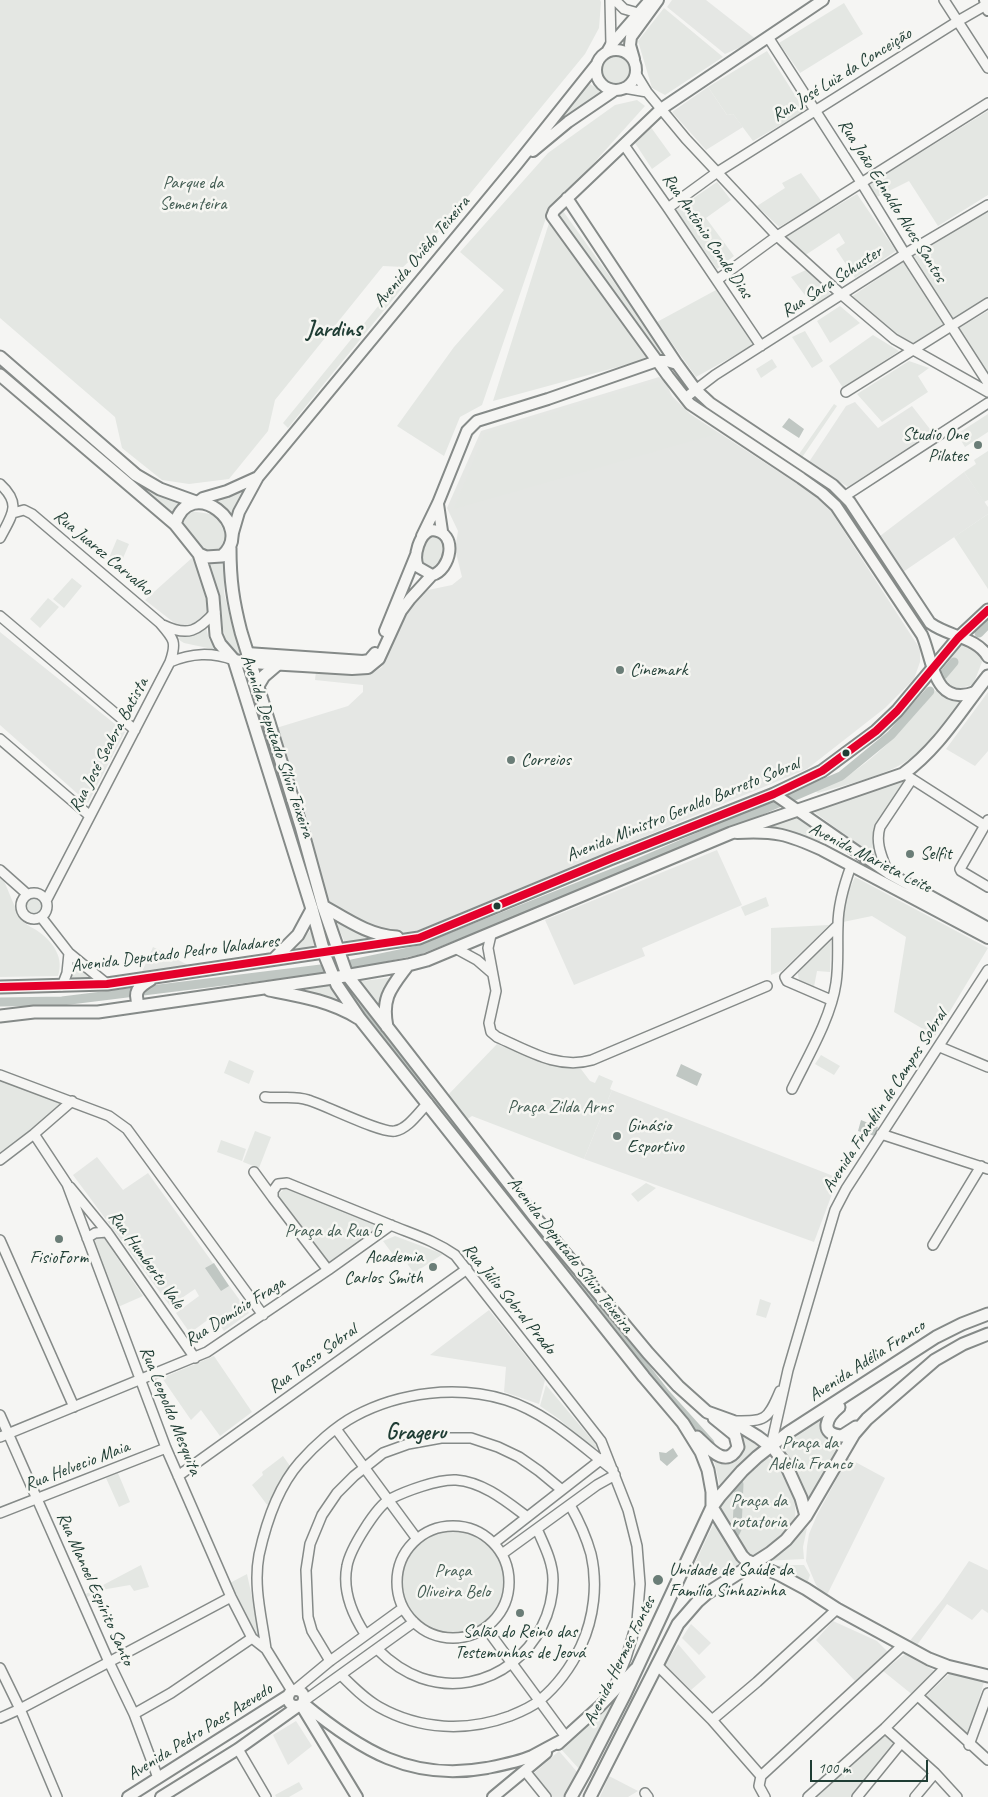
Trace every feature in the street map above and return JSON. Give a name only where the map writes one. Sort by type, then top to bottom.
[{"type":"main road","points":[[0,358],[136,475],[160,490],[214,508],[222,514],[228,521],[232,536],[230,548],[222,556],[206,557],[198,554],[175,524],[0,375]]},
{"type":"main road","points":[[175,524],[184,508],[197,502]]},
{"type":"main road","name":"Avenida Deputado Sílvio Teixeira","points":[[230,548],[232,599],[258,686],[318,907],[324,951],[333,978],[360,1019],[644,1377],[683,1423],[702,1452],[708,1470],[712,1492],[712,1507],[742,1556],[806,1589],[837,1609],[903,1645],[947,1666],[988,1676]]},
{"type":"main road","name":"Avenida Deputado Sílvio Teixeira","points":[[198,554],[210,584],[218,639],[234,660],[318,907],[347,975],[534,1216],[648,1353],[678,1386],[707,1412],[732,1421],[771,1446],[786,1465],[801,1498],[806,1516]]},
{"type":"main road","name":"Avenida Ministro Geraldo Barreto Sobral","points":[[337,949],[419,938],[601,862],[776,796],[822,770],[876,731],[897,711],[958,638],[988,610]]},
{"type":"main road","points":[[258,686],[264,676],[278,664]]},
{"type":"main road","points":[[0,1016],[34,1012],[98,1012],[137,1002],[333,978],[427,960],[795,808],[908,776],[988,676]]},
{"type":"main road","points":[[274,959],[298,935],[318,907],[375,933],[419,938]]},
{"type":"main road","name":"Avenida Deputado Pedro Valadares","points":[[0,987],[106,984],[337,949]]},
{"type":"main road","points":[[388,1029],[385,1016],[386,1000],[389,991],[408,965]]},
{"type":"main road","points":[[137,1002],[137,990],[141,985],[154,978]]},
{"type":"main road","points":[[260,988],[334,1005],[360,1019]]},
{"type":"main road","name":"Avenida Adélia Franco","points":[[771,1446],[936,1337],[988,1314]]},
{"type":"main road","name":"Avenida Adélia Franco","points":[[770,1553],[786,1540],[806,1516],[854,1434],[867,1420],[935,1360],[963,1344],[988,1334]]},
{"type":"main road","points":[[867,1383],[830,1414],[826,1424],[830,1432],[842,1436],[867,1420]]},
{"type":"main road","points":[[683,1423],[713,1452],[724,1458],[730,1456],[738,1446],[735,1435],[707,1412]]},
{"type":"main road","name":"Avenida Hermes Fontes","points":[[571,1797],[586,1772],[639,1665],[712,1507],[742,1471],[771,1446]]},
{"type":"main road","name":"Avenida Hermes Fontes","points":[[590,1797],[678,1624],[698,1601],[732,1576],[770,1553]]},
{"type":"street","points":[[609,48],[610,0]]},
{"type":"street","points":[[615,0],[624,9],[638,13]]},
{"type":"street","points":[[647,92],[619,89],[602,84],[596,72],[596,65],[598,60],[650,0]]},
{"type":"street","points":[[619,89],[634,80],[636,74],[630,45],[631,37],[658,0]]},
{"type":"street","points":[[823,0],[661,108],[566,198],[552,216],[685,398],[696,409],[801,478],[836,506],[922,635],[932,669],[939,683],[949,692],[966,696],[975,692]]},
{"type":"street","points":[[944,0],[988,68]]},
{"type":"street","name":"Rua José Luiz da Conceição","points":[[668,208],[716,173],[986,5]]},
{"type":"street","name":"Rua João Ednaldo Alves Santos","points":[[768,36],[988,383]]},
{"type":"street","points":[[609,48],[627,52],[635,63]]},
{"type":"street","name":"Avenida Oviêdo Teixeira","points":[[232,536],[239,512],[258,476],[596,65]]},
{"type":"street","points":[[636,74],[647,92],[716,173],[777,236],[842,295],[894,339],[988,392]]},
{"type":"street","name":"Avenida Oviêdo Teixeira","points":[[516,164],[568,122],[619,89]]},
{"type":"street","points":[[717,280],[777,236],[988,103]]},
{"type":"street","name":"Rua Antônio Conde Dias","points":[[624,145],[761,346]]},
{"type":"street","points":[[566,198],[676,364],[696,390],[717,408],[833,485],[845,496],[930,623],[958,638],[975,643],[988,657]]},
{"type":"street","name":"Rua Sara Schuster","points":[[685,398],[715,375],[905,254],[988,205]]},
{"type":"street","points":[[846,392],[912,349],[988,304]]},
{"type":"street","points":[[170,662],[194,655],[212,654],[234,660],[292,657],[369,660],[377,650],[422,536],[438,503],[467,431],[477,421],[548,399],[657,361],[667,361],[676,364]]},
{"type":"street","points":[[845,496],[988,403]]},
{"type":"street","name":"Avenida Oviêdo Teixeira","points":[[197,502],[227,491],[258,476]]},
{"type":"street","points":[[0,484],[11,496],[13,513],[0,538]]},
{"type":"street","points":[[249,658],[278,664],[352,669],[368,668],[375,664],[383,652],[402,611],[413,595],[432,574],[439,572],[447,557],[449,545],[447,536],[442,531],[438,503]]},
{"type":"street","name":"Rua Juarez Carvalho","points":[[13,513],[24,510],[32,514],[160,623],[171,636],[174,644],[170,662]]},
{"type":"street","points":[[422,536],[427,531],[442,531]]},
{"type":"street","points":[[416,555],[418,567],[432,574]]},
{"type":"street","points":[[160,623],[170,628],[188,632],[202,626],[215,612]]},
{"type":"street","points":[[0,616],[135,730]]},
{"type":"street","name":"Rua José Seabra Batista","points":[[46,901],[170,662]]},
{"type":"street","points":[[0,739],[90,816]]},
{"type":"street","points":[[888,873],[880,852],[878,834],[908,776],[986,822],[960,869],[988,887]]},
{"type":"street","name":"Avenida Marieta Leite","points":[[776,796],[888,873],[988,928]]},
{"type":"street","name":"Avenida Marieta Leite","points":[[731,833],[780,833],[794,837],[988,938]]},
{"type":"street","points":[[822,850],[824,841],[832,834]]},
{"type":"street","points":[[792,1089],[832,1000],[838,962],[838,925],[841,897],[851,866]]},
{"type":"street","points":[[0,870],[27,894]]},
{"type":"street","points":[[38,893],[46,901],[46,910],[41,917],[33,919],[25,916],[22,912],[22,900],[27,894],[38,893]]},
{"type":"street","points":[[41,917],[69,953],[106,984]]},
{"type":"street","points":[[832,1000],[787,981],[785,977],[838,925]]},
{"type":"street","points":[[491,935],[488,948],[496,992],[489,1015],[488,1023],[491,1032],[497,1037],[557,1062],[572,1064],[592,1060],[767,986]]},
{"type":"street","points":[[455,948],[477,960],[492,973]]},
{"type":"street","points":[[62,986],[67,973],[69,953]]},
{"type":"street","name":"Avenida Franklin de Campos Sobral","points":[[771,1446],[788,1370],[836,1210],[846,1189],[940,1047],[988,970]]},
{"type":"street","points":[[940,1047],[988,1067]]},
{"type":"street","points":[[0,1075],[109,1116],[127,1129],[263,1315]]},
{"type":"street","points":[[265,1097],[306,1099],[372,1126],[395,1131],[406,1125],[428,1103]]},
{"type":"street","points":[[0,1160],[72,1101]]},
{"type":"street","name":"Rua Leopoldo Mesquita","points":[[34,1134],[67,1184],[166,1448],[231,1597],[252,1638],[266,1649],[292,1692]]},
{"type":"street","points":[[881,1134],[984,1167],[933,1245]]},
{"type":"street","points":[[254,1172],[328,1270]]},
{"type":"street","name":"Rua Júlio Sobral Prado","points":[[273,1198],[275,1187],[282,1182],[287,1183],[425,1237],[455,1255],[601,1442],[604,1457],[614,1473],[628,1510],[635,1537],[640,1584],[637,1622],[626,1658],[612,1692]]},
{"type":"street","name":"Rua Humberto Vale","points":[[67,1184],[107,1232],[195,1358]]},
{"type":"street","name":"Rua Domício Fraga","points":[[4,1435],[207,1352],[391,1225]]},
{"type":"street","points":[[87,1238],[95,1233],[107,1232]]},
{"type":"street","points":[[0,1240],[74,1406]]},
{"type":"street","name":"Rua Tasso Sobral","points":[[178,1476],[467,1269]]},
{"type":"street","name":"Avenida Franklin de Campos Sobral","points":[[732,1421],[757,1421],[768,1416],[788,1370]]},
{"type":"street","points":[[266,1649],[256,1586],[259,1556],[268,1519],[282,1488],[299,1463],[336,1429],[354,1416],[378,1406],[425,1393],[450,1391],[480,1393],[507,1400],[544,1418],[604,1457],[526,1516],[494,1543]]},
{"type":"street","name":"Rua Manoel Espírito Santo","points":[[0,1415],[4,1435],[38,1499],[109,1662],[134,1714],[158,1778]]},
{"type":"street","points":[[336,1429],[417,1538]]},
{"type":"street","points":[[330,1661],[312,1631],[308,1617],[306,1570],[310,1544],[322,1515],[336,1493],[364,1467],[383,1453],[408,1444],[441,1438],[471,1438],[498,1447],[519,1458],[539,1471],[562,1490]]},
{"type":"street","name":"Rua Helvecio Maia","points":[[0,1513],[166,1448]]},
{"type":"street","points":[[502,1554],[614,1473]]},
{"type":"street","points":[[365,1634],[354,1616],[347,1592],[347,1566],[356,1543],[369,1523],[389,1500],[437,1481],[457,1480],[481,1487],[501,1497],[526,1516]]},
{"type":"street","points":[[341,1676],[358,1692],[378,1706],[400,1717],[423,1724],[472,1726],[495,1722],[518,1713],[539,1701],[558,1682],[574,1660],[586,1636],[592,1609],[594,1582],[591,1555],[583,1529],[570,1505]]},
{"type":"street","points":[[442,1526],[456,1526],[470,1528],[483,1534],[494,1543],[502,1554],[509,1573],[509,1594],[500,1613],[486,1628],[472,1635],[449,1638],[426,1631],[414,1622],[403,1608],[397,1583],[398,1571],[405,1553],[417,1538],[442,1526]]},
{"type":"street","points":[[377,1649],[390,1662],[406,1672],[423,1679],[442,1682],[460,1683],[478,1680],[496,1674],[512,1664],[536,1639],[543,1627],[551,1603],[553,1579],[550,1562],[537,1529]]},
{"type":"street","points":[[0,1718],[231,1597]]},
{"type":"street","points":[[403,1608],[365,1634],[292,1692],[289,1702],[292,1706],[301,1704],[414,1622]]},
{"type":"street","points":[[712,1720],[837,1609]]},
{"type":"street","points":[[486,1628],[564,1738]]},
{"type":"street","points":[[134,1714],[171,1693],[252,1638]]},
{"type":"street","points":[[765,1797],[759,1786],[760,1776],[903,1645]]},
{"type":"street","points":[[493,1797],[600,1706],[639,1665]]},
{"type":"street","points":[[658,1666],[712,1720],[760,1776]]},
{"type":"street","points":[[808,1797],[885,1728],[947,1666]]},
{"type":"street","points":[[0,1668],[20,1709],[57,1797]]},
{"type":"street","name":"Avenida Pedro Paes Azevedo","points":[[128,1797],[139,1794],[158,1778],[292,1692]]},
{"type":"street","points":[[969,1745],[988,1693]]},
{"type":"street","points":[[918,1696],[969,1745],[988,1760]]},
{"type":"street","points":[[301,1704],[352,1740],[394,1761],[419,1769],[449,1772],[473,1771],[509,1764],[531,1756],[564,1738]]},
{"type":"street","points":[[301,1704],[358,1797]]},
{"type":"street","name":"Avenida Pedro Paes Azevedo","points":[[164,1796],[238,1749],[301,1704]]},
{"type":"street","points":[[885,1728],[935,1773],[957,1797]]},
{"type":"street","points":[[857,1797],[901,1744]]},
{"type":"street","points":[[238,1749],[266,1797]]},
{"type":"street","points":[[525,1771],[546,1797]]},
{"type":"street","points":[[915,1797],[935,1773]]},
{"type":"shaded area","points":[[672,0],[706,0],[757,40],[725,54],[667,7]]},
{"type":"shaded area","points":[[708,87],[727,115],[733,114],[743,127],[706,150],[672,112]]},
{"type":"shaded area","points":[[659,377],[666,383],[672,396],[690,414],[825,502],[920,649],[920,662],[914,679],[885,708],[807,769],[405,936],[374,930],[327,904],[297,797],[301,795],[299,786],[297,781],[290,782],[273,729],[348,706],[363,692],[363,685],[315,680],[316,671],[367,674],[382,667],[409,608],[428,590],[452,585],[462,577],[455,549],[458,531],[447,508],[481,431]]},
{"type":"shaded area","points":[[855,402],[878,428],[912,406],[933,433],[848,487],[809,462],[846,406]]},
{"type":"shaded area","points":[[789,418],[804,429],[799,438],[782,427]]},
{"type":"shaded area","points":[[964,472],[988,507],[988,514],[903,572],[880,536]]},
{"type":"shaded area","points":[[193,557],[210,593],[209,616],[191,628],[177,625],[145,600]]},
{"type":"shaded area","points":[[0,632],[125,732],[88,803],[0,725]]},
{"type":"shaded area","points":[[988,692],[988,751],[975,766],[946,749]]},
{"type":"shaded area","points":[[717,850],[742,905],[642,948],[645,956],[574,985],[545,920]]},
{"type":"shaded area","points":[[153,947],[188,965],[141,974]]},
{"type":"shaded area","points":[[681,1064],[702,1074],[697,1086],[676,1076]]},
{"type":"shaded area","points":[[612,1090],[841,1179],[832,1194],[814,1242],[584,1159]]},
{"type":"shaded area","points":[[861,1120],[878,1127],[875,1136],[858,1131]]},
{"type":"shaded area","points":[[97,1157],[123,1190],[148,1173],[249,1313],[224,1331],[213,1316],[190,1333],[176,1313],[199,1296],[195,1289],[170,1306],[73,1175]]},
{"type":"shaded area","points":[[214,1263],[229,1286],[221,1291],[205,1268]]},
{"type":"shaded area","points":[[489,1310],[545,1380],[539,1404],[504,1392],[506,1367],[430,1355]]},
{"type":"shaded area","points":[[673,1448],[678,1456],[667,1466],[660,1460],[659,1452],[666,1453]]},
{"type":"shaded area","points":[[848,1458],[885,1478],[826,1597],[816,1585],[806,1561],[807,1546],[809,1534],[817,1515]]},
{"type":"shaded area","points":[[969,1561],[988,1570],[988,1613],[982,1609],[972,1620],[947,1604],[917,1645],[909,1642],[943,1599]]},
{"type":"shaded area","points":[[833,1621],[877,1641],[888,1652],[855,1681],[816,1640]]},
{"type":"shaded area","points":[[691,1624],[711,1643],[699,1655],[682,1638]]},
{"type":"shaded area","points":[[678,1644],[706,1677],[691,1690],[665,1665]]},
{"type":"shaded area","points":[[905,1654],[935,1671],[914,1696],[883,1671]]},
{"type":"shaded area","points":[[296,1721],[312,1746],[288,1765],[273,1735]]},
{"type":"shaded area","points":[[559,1751],[578,1773],[563,1797],[552,1797],[533,1774]]},
{"type":"shaded area","points":[[609,1776],[638,1791],[628,1797],[600,1797]]},
{"type":"green space","name":"Parque da Sementeira","points":[[0,0],[600,0],[601,2],[599,28],[585,54],[432,240],[403,267],[383,266],[275,400],[268,431],[229,479],[189,484],[162,480],[122,448],[115,417],[0,318]]},
{"type":"green space","points":[[844,3],[863,34],[800,73],[779,43]]},
{"type":"green space","points":[[664,8],[723,57],[665,95],[652,88],[638,41]]},
{"type":"green space","points":[[767,51],[805,111],[753,141],[733,114],[727,115],[708,87]]},
{"type":"green space","points":[[616,55],[628,60],[633,72],[628,84],[616,89],[604,84],[599,72],[604,60]]},
{"type":"green space","points":[[590,84],[598,89],[600,93],[599,98],[541,138],[585,86]]},
{"type":"green space","points":[[637,100],[645,106],[547,215],[482,405],[460,417],[444,456],[397,426],[454,347],[504,290],[460,252],[548,153],[615,105]]},
{"type":"green space","points":[[988,111],[988,195],[938,226],[909,181],[877,197],[868,185]]},
{"type":"green space","points":[[650,126],[671,155],[652,169],[635,143]]},
{"type":"green space","points":[[801,173],[822,202],[779,227],[757,206],[785,188],[782,183]]},
{"type":"green space","points":[[717,182],[731,200],[706,218],[734,256],[717,269],[676,210]]},
{"type":"green space","points":[[857,194],[896,251],[855,278],[836,249],[845,243],[839,233],[804,256],[786,236]]},
{"type":"green space","points":[[988,210],[988,298],[953,319],[914,256]]},
{"type":"green space","points":[[563,211],[666,355],[659,359],[557,216]]},
{"type":"green space","points":[[549,223],[647,359],[493,401]]},
{"type":"green space","points":[[904,261],[943,324],[914,343],[897,336],[851,297]]},
{"type":"green space","points":[[808,269],[832,296],[814,307],[791,277]]},
{"type":"green space","points":[[397,283],[403,287],[288,428],[283,423]]},
{"type":"green space","points":[[716,290],[755,344],[696,377],[657,322]]},
{"type":"green space","points":[[840,306],[860,323],[830,343],[817,321]]},
{"type":"green space","points":[[988,311],[988,374],[959,328]]},
{"type":"green space","points":[[805,331],[823,361],[812,368],[792,337]]},
{"type":"green space","points":[[873,335],[899,351],[843,388],[829,366]]},
{"type":"green space","points":[[772,359],[777,367],[761,378],[756,369]]},
{"type":"green space","points":[[909,361],[929,368],[918,376],[928,392],[882,422],[857,394]]},
{"type":"green space","points":[[0,364],[154,494],[187,502],[175,509],[171,516],[0,371]]},
{"type":"green space","points":[[658,381],[673,401],[716,434],[454,509],[485,433]]},
{"type":"green space","points":[[834,404],[837,406],[801,459],[797,457]]},
{"type":"green space","points":[[988,414],[988,432],[965,447],[957,434]]},
{"type":"green space","points":[[988,451],[988,500],[984,502],[964,472],[976,464],[974,460]]},
{"type":"green space","points":[[247,488],[231,522],[205,502]]},
{"type":"green space","points":[[190,511],[211,514],[220,523],[225,534],[226,545],[222,552],[205,554],[180,526],[184,514]]},
{"type":"green space","points":[[988,514],[988,589],[954,537]]},
{"type":"green space","points":[[432,533],[447,539],[443,566],[432,570],[419,563],[423,539]]},
{"type":"green space","points":[[117,539],[129,544],[118,570],[106,565]]},
{"type":"green space","points":[[225,559],[224,593],[230,617],[244,656],[236,653],[226,639],[218,594],[205,561]]},
{"type":"green space","points":[[72,578],[82,586],[64,608],[53,599]]},
{"type":"green space","points":[[48,598],[59,607],[40,628],[30,619]]},
{"type":"green space","points":[[206,627],[209,639],[217,650],[184,643],[176,638],[197,633]]},
{"type":"green space","points":[[967,644],[980,652],[982,662],[973,685],[955,689],[943,681],[956,663],[951,658],[960,646]]},
{"type":"green space","points":[[938,688],[964,697],[929,743],[920,751],[902,764],[861,781],[818,793],[815,791],[848,775],[877,754]]},
{"type":"green space","points":[[908,780],[879,819],[874,839],[878,859],[814,812],[816,808],[891,782]]},
{"type":"green space","points":[[796,814],[827,834],[820,840],[820,846],[777,829],[762,827]]},
{"type":"green space","points":[[855,877],[988,948],[935,1036],[894,1012],[906,937],[872,916],[843,922],[846,897]]},
{"type":"green space","points":[[0,878],[4,881],[23,921],[44,936],[56,951],[60,963],[58,976],[0,977]]},
{"type":"green space","points":[[33,896],[40,899],[43,906],[40,913],[33,916],[26,913],[23,906],[26,899]]},
{"type":"green space","points":[[766,897],[769,906],[745,916],[741,907]]},
{"type":"green space","points":[[333,915],[377,939],[345,943]]},
{"type":"green space","points":[[315,925],[320,948],[291,953]]},
{"type":"green space","points":[[829,925],[783,970],[771,975],[771,928]]},
{"type":"green space","points":[[831,939],[830,972],[817,971],[814,987],[799,980],[797,969]]},
{"type":"green space","points":[[73,961],[91,980],[68,980]]},
{"type":"green space","points":[[402,976],[392,991],[386,1021],[355,982]]},
{"type":"green space","points":[[332,981],[349,1012],[285,989]]},
{"type":"green space","name":"Praça Zilda Arns","points":[[497,1044],[552,1066],[581,1069],[590,1081],[595,1083],[599,1075],[613,1081],[610,1089],[612,1090],[584,1159],[472,1116],[466,1120],[448,1095]]},
{"type":"green space","points":[[821,1055],[840,1066],[834,1075],[815,1064]]},
{"type":"green space","points":[[229,1060],[254,1071],[249,1084],[224,1073]]},
{"type":"green space","points":[[0,1079],[65,1103],[0,1153]]},
{"type":"green space","points":[[255,1131],[271,1137],[259,1168],[243,1162]]},
{"type":"green space","points":[[221,1140],[246,1149],[242,1161],[217,1152]]},
{"type":"green space","points":[[646,1183],[656,1188],[638,1202],[631,1194]]},
{"type":"green space","name":"Praça da Rua G","points":[[288,1186],[381,1226],[327,1265],[275,1197]]},
{"type":"green space","points":[[395,1236],[443,1254],[414,1273],[406,1262],[400,1264],[383,1241]]},
{"type":"green space","points":[[104,1238],[143,1296],[118,1307],[91,1239]]},
{"type":"green space","points":[[760,1299],[771,1303],[766,1318],[756,1315]]},
{"type":"green space","points":[[214,1356],[252,1412],[220,1436],[201,1410],[191,1420],[162,1378]]},
{"type":"green space","points":[[546,1385],[598,1447],[593,1450],[559,1419],[540,1406]]},
{"type":"green space","name":"Praça da Adelia Franco","points":[[827,1410],[822,1423],[823,1433],[831,1440],[844,1443],[808,1504],[806,1496],[781,1445]]},
{"type":"green space","points":[[732,1425],[762,1444],[720,1486],[713,1456],[720,1462],[730,1464],[739,1454]]},
{"type":"green space","points":[[283,1456],[290,1466],[268,1506],[252,1485],[263,1475],[262,1472]]},
{"type":"green space","name":"Praça da rotatoria","points":[[764,1458],[774,1460],[789,1481],[794,1500],[795,1518],[793,1525],[786,1534],[755,1556],[738,1542],[719,1506]]},
{"type":"green space","points":[[118,1473],[130,1502],[119,1507],[106,1478]]},
{"type":"green space","points":[[714,1523],[741,1563],[711,1579],[695,1563]]},
{"type":"green space","name":"Praça Oliveira Belo","points":[[453,1527],[474,1531],[491,1543],[503,1560],[507,1581],[503,1602],[491,1619],[474,1631],[453,1635],[432,1631],[415,1619],[403,1602],[399,1581],[403,1560],[415,1543],[432,1531]]},
{"type":"green space","points":[[807,1528],[803,1547],[804,1559],[764,1561]]},
{"type":"green space","points":[[141,1565],[149,1587],[134,1591],[130,1585],[107,1589],[87,1597],[86,1594]]},
{"type":"green space","points":[[804,1565],[810,1575],[807,1584],[776,1566]]},
{"type":"green space","points":[[247,1574],[254,1606],[263,1628],[260,1638],[256,1638],[228,1584]]},
{"type":"green space","points":[[950,1673],[984,1682],[968,1737],[925,1697]]},
{"type":"green space","points":[[619,1694],[580,1770],[561,1749]]},
{"type":"green space","points":[[885,1729],[900,1743],[856,1797],[810,1797]]},
{"type":"green space","points":[[299,1782],[303,1789],[289,1797],[276,1797],[275,1795]]},
{"type":"waterway","points":[[979,633],[988,624]]},
{"type":"waterway","points":[[943,675],[954,662]]},
{"type":"waterway","points":[[352,964],[419,950],[638,863],[841,776],[891,735],[930,691]]},
{"type":"waterway","points":[[0,1002],[62,1001],[321,969]]},
{"type":"waterway","points":[[352,998],[478,1153]]},
{"type":"waterway","points":[[535,1226],[665,1393],[710,1443]]},
{"type":"waterway","points":[[735,1533],[737,1529],[739,1484]]},
{"type":"transit line","points":[[0,987],[107,984],[419,938],[774,794],[822,771],[876,731],[897,711],[958,638],[988,610]]},
{"type":"place","name":"Studio One Pilates","points":[[978,445]]},
{"type":"place","name":"Cinemark","points":[[620,670]]},
{"type":"place","name":"Correios","points":[[511,760]]},
{"type":"place","name":"Selfit","points":[[910,854]]},
{"type":"place","name":"Ginásio Esportivo","points":[[617,1136]]},
{"type":"place","name":"FisioForm","points":[[59,1239]]},
{"type":"place","name":"Academia Carlos Smith","points":[[433,1267]]},
{"type":"place","name":"Unidade de Saúde da Família Sinhazinha","points":[[658,1580]]},
{"type":"place","name":"Salão do Reino das Testemunhas de Jeová","points":[[520,1613]]},
{"type":"district","name":"Jardins","points":[[334,330]]},
{"type":"district","name":"Grageru","points":[[416,1433]]}]
